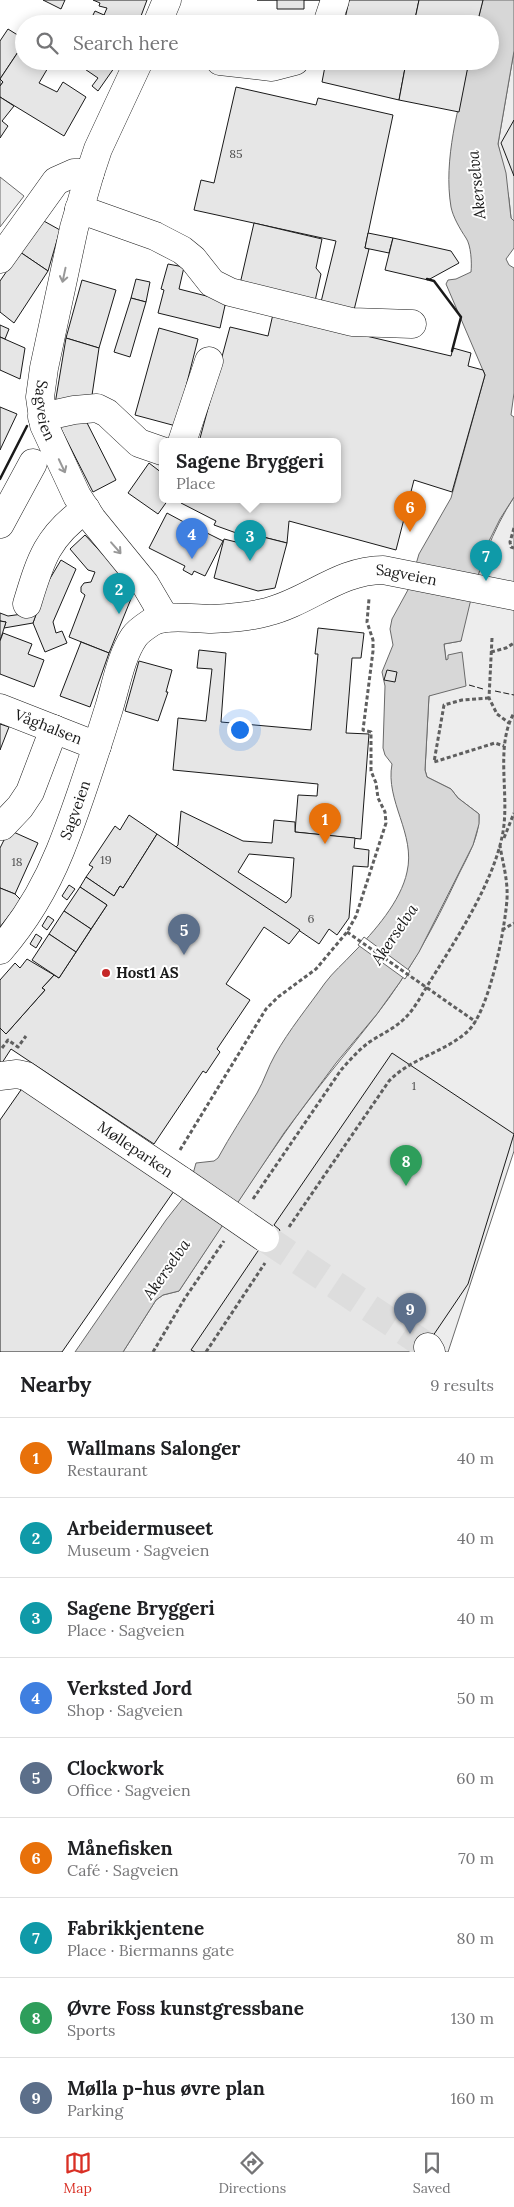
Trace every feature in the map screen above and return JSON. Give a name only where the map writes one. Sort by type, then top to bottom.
[{"type":"street","points":[[161,15],[167,0]]},
{"type":"street","points":[[330,15],[335,0]]},
{"type":"street","name":"Sagveien","points":[[136,70],[98,149],[79,209],[41,384],[42,417],[64,470],[86,509],[145,584],[165,618]]},
{"type":"street","points":[[0,259],[56,181],[74,173],[90,174]]},
{"type":"street","points":[[79,209],[155,236],[182,250],[193,259],[212,283],[230,292],[352,322],[412,324]]},
{"type":"street","points":[[183,438],[209,360]]},
{"type":"street","points":[[42,417],[74,410],[97,408],[107,413],[138,443],[159,450]]},
{"type":"street","points":[[0,524],[33,464]]},
{"type":"street","points":[[27,604],[41,559],[55,536],[72,519],[86,509]]},
{"type":"street","name":"Sagveien","points":[[0,950],[26,918],[47,881],[61,850],[125,657],[134,636],[154,621],[165,618],[234,618],[278,610],[322,587],[355,574],[387,571],[514,596]]},
{"type":"street","name":"Våghalsen","points":[[0,708],[97,746]]},
{"type":"street","points":[[2,826],[20,807],[30,792],[54,729]]},
{"type":"street","name":"Mølleparken","points":[[0,1076],[17,1074],[26,1076],[274,1242]]},
{"type":"path","points":[[514,528],[510,542],[511,547],[514,548]]},
{"type":"path","points":[[174,1176],[266,1009],[316,969],[347,932],[356,916],[386,817],[378,798],[376,783],[371,771],[371,732],[363,730],[373,651],[373,640],[367,622],[370,595]]},
{"type":"path","points":[[492,638],[489,698],[497,714],[508,723]]},
{"type":"path","points":[[491,652],[506,648],[514,643]]},
{"type":"path","points":[[489,698],[462,700],[444,705],[434,762],[495,743],[504,746]]},
{"type":"path","points":[[206,1352],[274,1242],[389,1081],[411,1063],[456,1040],[467,1032],[476,1022],[484,1006],[490,987],[507,899],[507,878],[500,847],[505,825],[504,746],[508,723],[514,713]]},
{"type":"path","points":[[251,1200],[341,1070],[371,1041],[390,1030],[412,1010],[475,905],[514,813]]},
{"type":"path","points":[[502,930],[514,923]]},
{"type":"path","points":[[347,932],[476,1022]]},
{"type":"path","points":[[0,1051],[8,1040],[18,1046],[26,1036]]},
{"type":"path","points":[[153,1352],[185,1298],[225,1239]]},
{"type":"shaded area","points":[[514,51],[514,221],[511,218],[498,144]]},
{"type":"shaded area","points":[[0,177],[24,196],[0,227]]},
{"type":"shaded area","points":[[514,497],[514,1151],[448,1352],[123,1352],[156,1300],[163,1295],[179,1291],[295,1118],[389,998],[411,965],[469,855],[477,831],[479,814],[458,798],[451,789],[427,777],[425,770],[429,695],[448,660],[446,660],[444,644],[461,641],[463,624],[482,564],[499,523]]},
{"type":"water","name":"Akerselva","points":[[483,0],[514,0],[514,51],[498,144],[506,173],[511,218],[514,221],[514,248],[506,259],[509,265],[514,268],[514,393],[511,415],[514,417],[514,497],[488,543],[471,599],[461,641],[444,644],[446,660],[448,655],[462,652],[466,686],[429,696],[425,770],[427,777],[451,789],[458,798],[479,814],[479,824],[473,845],[419,952],[400,982],[284,1133],[179,1291],[163,1295],[156,1300],[123,1352],[75,1352],[166,1220],[188,1192],[196,1163],[214,1161],[218,1158],[257,1093],[286,1037],[328,979],[386,916],[404,883],[409,858],[393,791],[391,778],[392,764],[385,755],[383,748],[385,686],[382,672],[393,645],[390,629],[392,619],[409,588],[419,554],[451,498],[485,375],[446,284],[448,280],[456,279],[471,272],[468,241],[455,219],[451,207],[449,189],[453,133],[467,70],[499,70],[499,15],[479,15]]},
{"type":"pier","points":[[364,937],[410,971],[405,979],[358,945]]},
{"type":"building","points":[[43,0],[65,0],[61,9]]},
{"type":"building","points":[[93,0],[147,0],[141,15],[104,15],[107,8],[99,6],[100,3]]},
{"type":"building","points":[[277,0],[304,0],[304,9],[277,9]]},
{"type":"building","points":[[349,0],[419,0],[416,15],[346,15]]},
{"type":"building","points":[[419,0],[483,0],[479,15],[416,15]]},
{"type":"building","points":[[95,11],[104,15],[93,15]]},
{"type":"building","points":[[8,29],[15,33],[15,56],[0,79],[0,41]]},
{"type":"building","points":[[15,56],[15,70],[47,70],[39,83],[57,92],[63,82],[86,97],[64,136],[0,97],[0,86],[3,82],[0,79]]},
{"type":"building","points":[[86,70],[113,70],[98,91],[92,86],[98,78]]},
{"type":"building","points":[[324,70],[405,70],[399,100],[322,82]]},
{"type":"building","points":[[405,70],[467,70],[459,112],[399,100]]},
{"type":"building","points":[[236,87],[316,105],[318,98],[393,115],[365,248],[369,249],[354,310],[321,302],[336,241],[194,210],[201,180],[214,183]]},
{"type":"building","points":[[0,97],[14,106],[2,121],[8,126],[0,138]]},
{"type":"building","points":[[514,120],[514,176],[501,143]]},
{"type":"building","points":[[42,220],[60,230],[48,271],[20,252]]},
{"type":"building","points":[[254,223],[322,239],[316,268],[321,274],[315,301],[240,284]]},
{"type":"building","points":[[368,233],[393,238],[389,253],[365,248]]},
{"type":"building","points":[[393,238],[451,251],[459,263],[428,280],[385,270]]},
{"type":"building","points":[[20,252],[48,271],[14,323],[0,312],[0,281]]},
{"type":"building","points":[[168,264],[184,267],[179,289],[226,301],[220,328],[158,313],[164,290],[161,289]]},
{"type":"building","points":[[136,279],[150,282],[146,302],[131,298]]},
{"type":"building","points":[[82,280],[116,290],[99,348],[66,338]]},
{"type":"building","points":[[131,298],[146,302],[130,357],[114,352]]},
{"type":"building","points":[[273,314],[451,356],[453,348],[471,353],[468,366],[483,370],[485,375],[452,492],[414,480],[396,550],[289,521],[287,543],[239,531],[239,534],[214,525],[216,521],[181,503],[341,503],[341,438],[200,438],[230,327],[268,336]]},
{"type":"building","points":[[0,325],[9,329],[5,339],[0,337]]},
{"type":"building","points":[[159,328],[198,339],[176,426],[135,415]]},
{"type":"building","points":[[0,337],[25,348],[20,379],[0,370]]},
{"type":"building","points":[[66,338],[99,348],[91,402],[55,404]]},
{"type":"building","points":[[0,407],[17,414],[0,450]]},
{"type":"building","points":[[82,413],[116,480],[93,492],[59,425]]},
{"type":"building","points":[[149,463],[159,471],[159,503],[166,503],[158,514],[128,493]]},
{"type":"building","points":[[167,513],[193,527],[194,525],[204,529],[203,531],[223,541],[205,576],[194,571],[192,575],[183,570],[185,566],[149,548]]},
{"type":"building","points":[[239,531],[287,543],[275,588],[258,591],[214,578],[224,539],[236,542]]},
{"type":"building","points":[[85,535],[135,589],[109,653],[69,637],[85,595],[81,592],[81,587],[84,583],[91,582],[95,572],[88,570],[70,549]]},
{"type":"building","points":[[61,560],[76,569],[53,622],[56,633],[62,631],[67,643],[45,652],[33,623],[45,587]]},
{"type":"building","points":[[37,612],[33,623],[4,628],[6,622],[0,621],[0,613],[8,616]]},
{"type":"building","points":[[0,621],[6,622],[0,641]]},
{"type":"building","points":[[318,628],[364,633],[361,658],[352,658],[346,733],[369,734],[361,839],[295,832],[298,795],[317,796],[318,784],[173,770],[178,718],[206,721],[212,669],[197,668],[199,650],[226,653],[221,722],[311,730],[318,654],[315,654]]},
{"type":"building","points":[[3,633],[32,644],[28,654],[44,660],[34,687],[0,674],[0,641]]},
{"type":"building","points":[[81,642],[109,653],[90,707],[60,696]]},
{"type":"building","points":[[139,661],[172,670],[166,692],[168,692],[158,721],[125,711]]},
{"type":"building","points":[[387,670],[397,672],[395,682],[384,680]]},
{"type":"building","points":[[0,724],[9,727],[0,750]]},
{"type":"building","points":[[181,811],[243,841],[272,843],[274,820],[295,822],[295,832],[355,838],[354,848],[369,850],[368,867],[353,866],[349,918],[337,935],[329,929],[319,944],[176,847],[178,845]],"holes":[[[249,854],[294,858],[291,897],[286,903],[238,872]]]},
{"type":"building","points":[[129,815],[157,834],[123,888],[120,886],[114,896],[86,877],[93,867],[89,865],[115,826],[120,830]]},
{"type":"building","points":[[9,830],[38,843],[15,894],[0,888],[0,848]]},
{"type":"building","points":[[157,834],[300,930],[289,944],[264,927],[226,984],[250,1000],[217,1049],[220,1052],[206,1073],[203,1071],[154,1144],[11,1049],[0,1066],[0,1028],[6,1034],[45,990],[42,988],[54,975],[59,978],[107,905],[80,887],[86,877],[114,896],[120,886],[123,888]]},
{"type":"building","points":[[69,885],[75,889],[67,900],[62,896]]},
{"type":"building","points":[[80,887],[107,905],[91,929],[64,911]]},
{"type":"building","points":[[0,888],[15,894],[21,900],[0,927]]},
{"type":"building","points":[[64,911],[91,929],[76,952],[49,934]]},
{"type":"building","points":[[48,916],[54,920],[47,930],[42,926]]},
{"type":"building","points":[[36,934],[42,938],[36,948],[30,944]]},
{"type":"building","points":[[49,934],[76,952],[59,978],[32,960]]},
{"type":"building","points":[[27,959],[54,975],[42,988],[45,990],[6,1034],[0,1028],[0,980],[15,963],[20,968]]},
{"type":"building","points":[[392,1053],[514,1134],[468,1284],[422,1352],[195,1352],[191,1350],[260,1248],[266,1252],[280,1230],[274,1225]]},
{"type":"building","points":[[23,1087],[174,1191],[62,1352],[0,1352],[0,1120]]},
{"type":"tunnel","points":[[265,1238],[428,1347]]},
{"type":"fence","points":[[469,685],[483,689]]},
{"type":"fence","points":[[495,691],[514,695]]},
{"type":"wall","points":[[427,279],[434,281],[461,317],[452,351]]},
{"type":"wall","points":[[0,479],[27,426]]},
{"type":"place","name":"Månefisken","points":[[410,532]]},
{"type":"place","name":"Verksted Jord","points":[[192,559]]},
{"type":"place","name":"Sagene Bryggeri","points":[[250,561]]},
{"type":"place","name":"Fabrikkjentene","points":[[486,581]]},
{"type":"place","name":"Arbeidermuseet","points":[[119,614]]},
{"type":"place","name":"Wallmans Salonger","points":[[325,844]]},
{"type":"place","name":"Clockwork","points":[[184,955]]},
{"type":"place","name":"Host1 AS","points":[[106,973]]},
{"type":"place","name":"Øvre Foss kunstgressbane","points":[[406,1186]]},
{"type":"place","name":"Mølla p-hus øvre plan","points":[[410,1334]]}]
